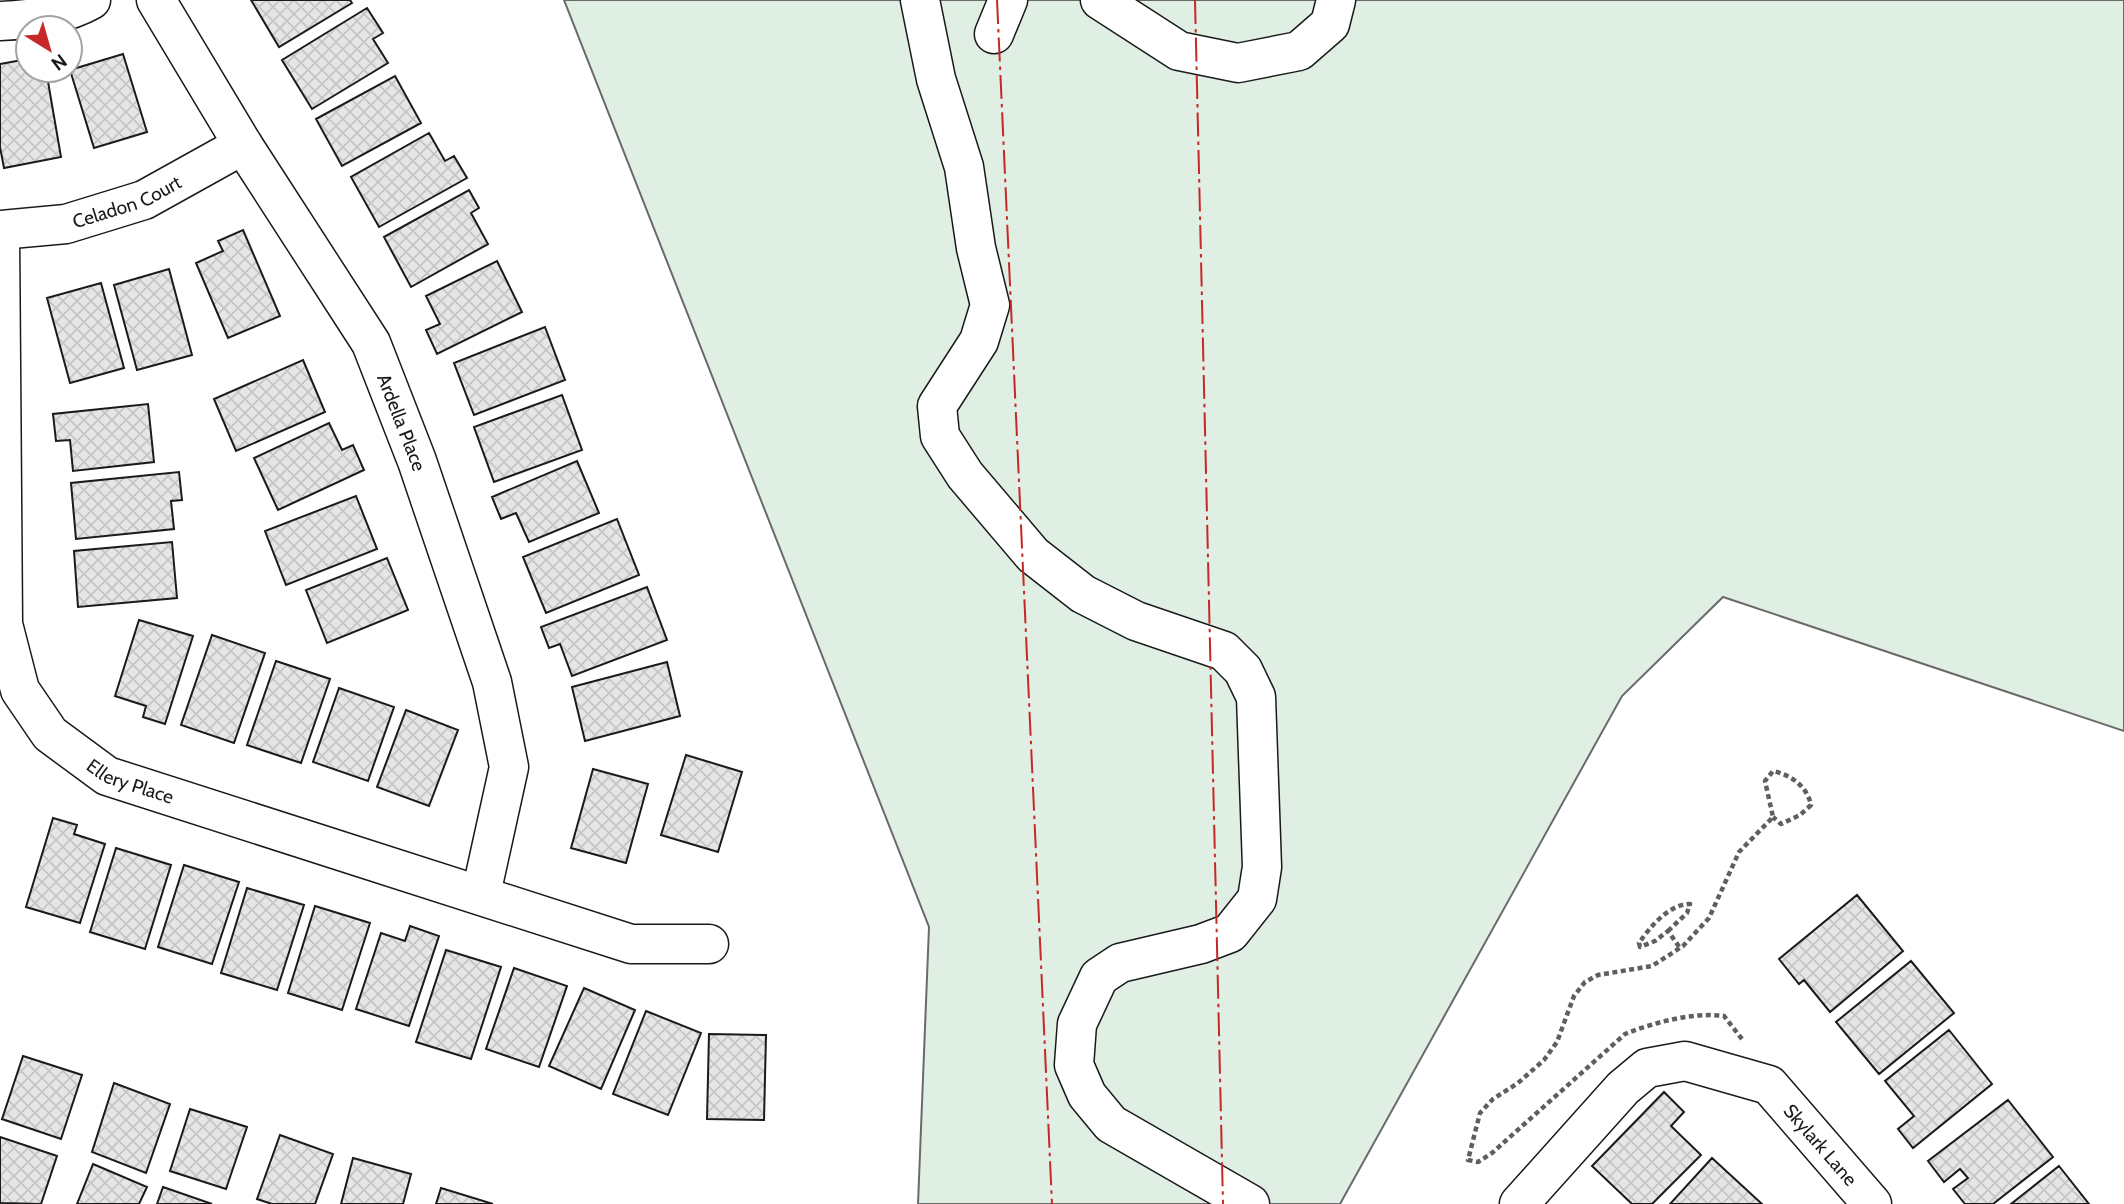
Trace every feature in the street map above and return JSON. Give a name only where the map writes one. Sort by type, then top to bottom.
[{"type":"street","points":[[0,21],[37,18],[78,7],[91,0]]},
{"type":"street","name":"Ardella Place","points":[[156,0],[243,145],[371,343],[417,461],[492,682],[509,767],[481,894]]},
{"type":"street","points":[[920,0],[936,79],[964,167],[976,248],[990,304],[979,341],[937,406],[940,436],[965,475],[1033,555],[1083,594],[1136,621],[1224,651],[1243,670],[1256,697],[1262,867],[1257,899],[1230,933],[1200,944],[1120,962],[1099,977],[1077,1024],[1074,1065],[1087,1096],[1111,1124],[1250,1204]]},
{"type":"street","points":[[1100,0],[1180,51],[1238,64],[1299,51],[1330,23],[1336,0]]},
{"type":"street","name":"Celadon Court","points":[[0,232],[66,224],[144,200],[243,145]]},
{"type":"street","name":"Ellery Place","points":[[0,232],[3,624],[20,690],[50,734],[107,776],[631,944],[709,944]]},
{"type":"street","points":[[1519,1204],[1623,1088],[1647,1068],[1685,1061],[1769,1085]]},
{"type":"street","name":"Skylark Lane","points":[[1769,1085],[1872,1204]]},
{"type":"path","points":[[1773,771],[1789,775],[1809,795],[1811,805],[1781,824],[1773,817],[1765,781],[1773,771]]},
{"type":"path","points":[[1769,1085],[1724,1016],[1707,1014],[1643,1027],[1625,1034],[1602,1052],[1549,1104],[1492,1153],[1478,1162],[1468,1160],[1480,1113],[1493,1099],[1518,1083],[1544,1060],[1557,1042],[1574,996],[1585,982],[1598,975],[1652,966],[1680,948],[1709,918],[1739,852],[1773,817]]},
{"type":"path","points":[[1684,904],[1690,904],[1687,913],[1668,931],[1655,941],[1640,947],[1639,943],[1651,926],[1684,904]]},
{"type":"path","points":[[1668,931],[1680,948]]},
{"type":"green space","points":[[564,0],[2124,0],[2124,731],[1723,597],[1622,696],[1340,1204],[918,1204],[929,927]]},
{"type":"building","points":[[251,0],[350,0],[352,3],[279,47]]},
{"type":"building","points":[[367,8],[383,33],[373,39],[388,63],[312,109],[282,60]]},
{"type":"building","points":[[123,54],[147,132],[94,148],[74,84],[84,84],[84,66]]},
{"type":"building","points":[[14,62],[14,84],[48,84],[61,157],[4,168],[0,147],[0,64]]},
{"type":"building","points":[[395,76],[421,123],[342,166],[316,119]]},
{"type":"building","points":[[429,133],[445,161],[454,156],[467,178],[379,227],[351,177]]},
{"type":"building","points":[[469,190],[479,208],[471,213],[488,244],[411,287],[384,237]]},
{"type":"building","points":[[243,230],[280,316],[228,338],[196,263],[223,251],[218,241]]},
{"type":"building","points":[[497,261],[522,312],[437,354],[426,330],[440,324],[426,296]]},
{"type":"building","points":[[169,269],[192,355],[137,370],[114,285]]},
{"type":"building","points":[[101,283],[124,368],[70,383],[47,298]]},
{"type":"building","points":[[545,327],[565,380],[474,415],[454,363]]},
{"type":"building","points":[[303,360],[325,412],[236,451],[214,399]]},
{"type":"building","points":[[562,395],[582,450],[494,482],[474,427]]},
{"type":"building","points":[[148,404],[154,462],[73,471],[70,440],[56,441],[53,414]]},
{"type":"building","points":[[329,423],[342,450],[353,445],[364,470],[278,510],[254,458]]},
{"type":"building","points":[[577,461],[599,513],[529,542],[516,513],[501,519],[492,497]]},
{"type":"building","points":[[179,472],[182,500],[171,501],[174,529],[76,539],[71,483]]},
{"type":"building","points":[[356,496],[377,549],[286,585],[265,531]]},
{"type":"building","points":[[617,519],[639,575],[546,613],[523,557]]},
{"type":"building","points":[[172,542],[177,598],[78,607],[74,551]]},
{"type":"building","points":[[387,558],[408,610],[327,643],[306,590]]},
{"type":"building","points":[[647,587],[667,640],[572,676],[560,644],[549,648],[541,627]]},
{"type":"building","points":[[139,620],[193,636],[165,724],[143,717],[146,706],[115,696]]},
{"type":"building","points":[[212,635],[265,653],[234,743],[181,725]]},
{"type":"building","points":[[276,661],[330,679],[301,763],[247,745]]},
{"type":"building","points":[[667,662],[680,716],[585,741],[572,687]]},
{"type":"building","points":[[339,688],[394,707],[368,781],[313,762]]},
{"type":"building","points":[[406,710],[458,730],[429,806],[377,787]]},
{"type":"building","points":[[686,755],[742,772],[718,852],[661,835]]},
{"type":"building","points":[[593,769],[648,784],[626,863],[571,848]]},
{"type":"building","points":[[53,818],[77,825],[74,834],[105,844],[80,923],[26,907]]},
{"type":"building","points":[[116,848],[171,865],[145,949],[90,932]]},
{"type":"building","points":[[184,865],[239,882],[212,964],[158,947]]},
{"type":"building","points":[[247,888],[304,905],[277,990],[221,973]]},
{"type":"building","points":[[1857,895],[1903,951],[1830,1012],[1804,980],[1799,984],[1779,959]]},
{"type":"building","points":[[315,906],[370,923],[342,1010],[288,993]]},
{"type":"building","points":[[410,926],[439,936],[409,1026],[356,1009],[381,933],[405,941]]},
{"type":"building","points":[[446,950],[501,967],[471,1059],[416,1042]]},
{"type":"building","points":[[1911,961],[1954,1013],[1879,1074],[1836,1022]]},
{"type":"building","points":[[514,968],[567,986],[539,1067],[486,1049]]},
{"type":"building","points":[[584,988],[635,1010],[601,1089],[549,1066]]},
{"type":"building","points":[[646,1011],[701,1033],[668,1115],[613,1094]]},
{"type":"building","points":[[1949,1030],[1992,1084],[1913,1148],[1898,1129],[1914,1116],[1885,1081]]},
{"type":"building","points":[[709,1034],[766,1035],[764,1120],[707,1119]]},
{"type":"building","points":[[23,1056],[82,1075],[61,1139],[2,1119]]},
{"type":"building","points":[[114,1083],[170,1104],[146,1173],[92,1152]]},
{"type":"building","points":[[1664,1092],[1684,1112],[1671,1126],[1701,1155],[1652,1204],[1632,1204],[1592,1166]]},
{"type":"building","points":[[2008,1100],[2053,1157],[1993,1204],[1965,1204],[1953,1189],[1968,1178],[1960,1169],[1944,1182],[1928,1161]]},
{"type":"building","points":[[190,1109],[247,1127],[226,1189],[170,1171]]},
{"type":"building","points":[[280,1135],[333,1154],[315,1204],[272,1204],[257,1199]]},
{"type":"building","points":[[0,1137],[57,1156],[41,1204],[0,1203]]},
{"type":"building","points":[[353,1158],[411,1174],[403,1204],[341,1204]]},
{"type":"building","points":[[1712,1158],[1762,1204],[1670,1204]]},
{"type":"building","points":[[93,1164],[147,1187],[139,1204],[77,1204]]},
{"type":"building","points":[[2059,1166],[2089,1204],[2011,1204]]},
{"type":"building","points":[[163,1187],[212,1204],[157,1204]]},
{"type":"building","points":[[441,1188],[493,1204],[436,1204]]},
{"type":"power","points":[[997,0],[1052,1204]]},
{"type":"power","points":[[1195,0],[1223,1204]]}]
